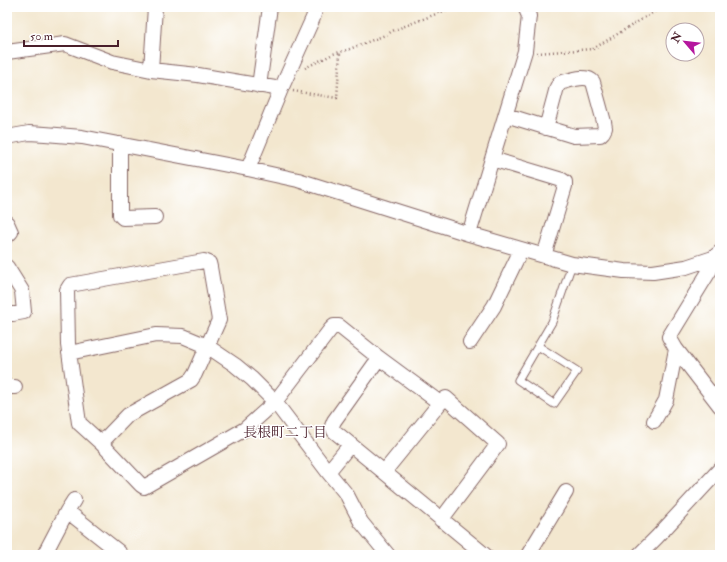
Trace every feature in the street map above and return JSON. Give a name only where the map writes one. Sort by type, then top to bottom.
[{"type":"street","points":[[151,70],[155,7]]},
{"type":"street","points":[[259,86],[270,7]]},
{"type":"street","points":[[248,169],[281,89],[313,18],[316,7]]},
{"type":"street","points":[[469,234],[525,51],[529,16],[525,7]]},
{"type":"street","points":[[7,52],[65,44],[112,62],[151,70],[198,75],[281,89]]},
{"type":"street","points":[[506,115],[546,128],[574,136],[600,135],[605,128],[593,82],[591,80],[586,78],[560,83],[557,87],[546,128]]},
{"type":"street","points":[[7,137],[29,134],[82,137],[298,180],[521,250],[572,264],[624,271],[653,272],[686,267],[718,254]]},
{"type":"street","points":[[120,144],[120,215],[123,218],[155,217]]},
{"type":"street","points":[[492,159],[565,182],[544,256]]},
{"type":"street","points":[[7,223],[12,232],[7,236]]},
{"type":"street","points":[[470,342],[494,306],[521,250]]},
{"type":"street","points":[[718,254],[710,270],[669,337],[676,349],[720,406]]},
{"type":"street","points":[[101,443],[128,415],[191,380],[195,374],[219,320],[210,267],[209,263],[204,260],[70,285],[67,290],[68,345],[79,423],[144,487],[245,429],[275,402],[334,326],[339,326],[440,404]]},
{"type":"street","points":[[7,267],[22,291],[24,312],[7,314]]},
{"type":"street","points":[[69,353],[156,335],[183,336],[207,346],[235,365],[252,379],[275,402],[347,495],[361,522],[388,555]]},
{"type":"street","points":[[654,421],[666,400],[676,349]]},
{"type":"street","points":[[379,358],[334,421],[332,426],[334,431],[485,555]]},
{"type":"street","points":[[384,472],[446,398],[498,444],[441,520]]},
{"type":"street","points":[[328,472],[350,444]]},
{"type":"street","points":[[639,555],[720,469]]},
{"type":"street","points":[[528,555],[566,492]]},
{"type":"street","points":[[44,555],[70,505],[119,552],[117,555]]},
{"type":"lane","points":[[538,346],[577,371],[554,404],[518,380],[552,322],[572,264]]},
{"type":"path","points":[[289,71],[295,72],[333,54],[347,50],[454,7]]},
{"type":"path","points":[[525,51],[532,53],[593,49],[662,7]]},
{"type":"path","points":[[281,89],[337,98],[340,52]]},
{"type":"district","name":"長根町二丁目","points":[[285,432]]}]
